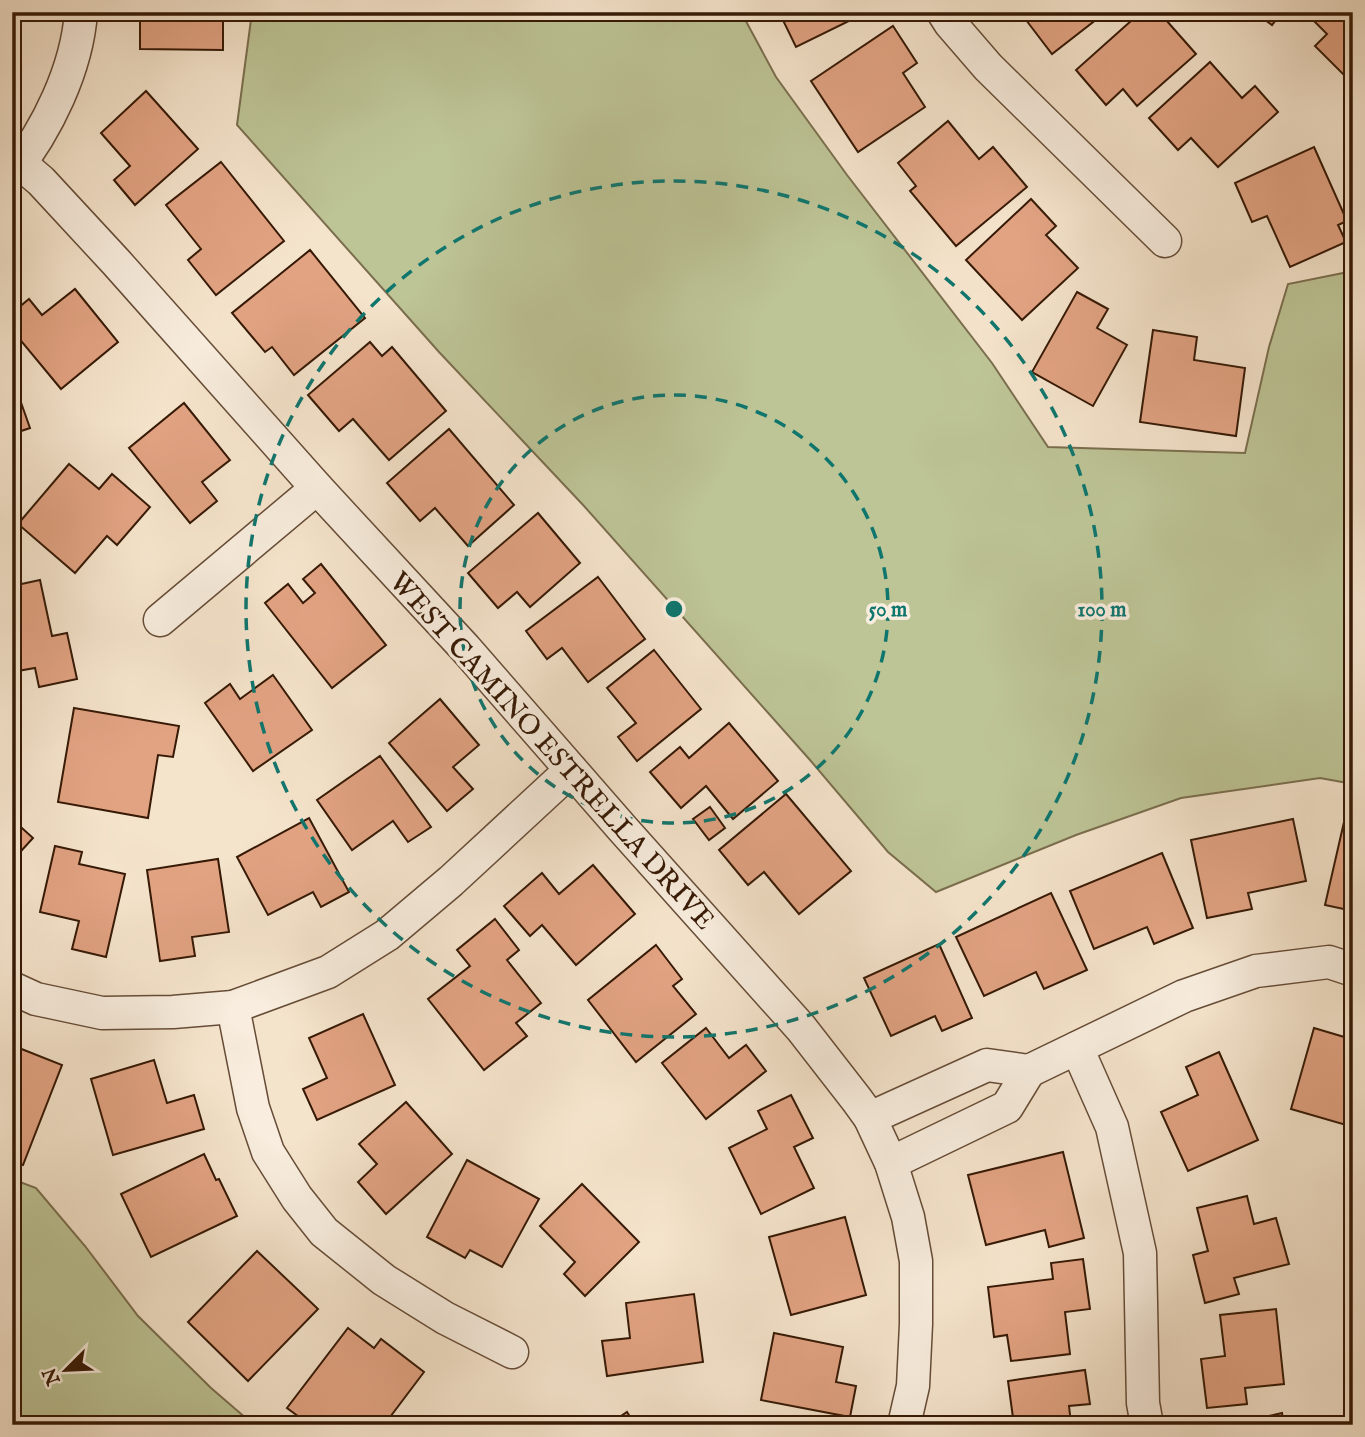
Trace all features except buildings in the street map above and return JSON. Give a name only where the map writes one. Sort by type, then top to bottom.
[{"type":"street","points":[[15,166],[59,99],[79,35],[80,12]]},
{"type":"street","points":[[943,12],[988,67],[1165,241]]},
{"type":"street","name":"WEST CAMINO ESTRELLA DRIVE","points":[[15,166],[41,181],[465,648],[801,1028],[870,1118],[891,1163],[908,1217],[916,1261],[913,1386],[904,1425]]},
{"type":"street","points":[[160,620],[317,488]]},
{"type":"street","points":[[12,988],[36,999],[102,1013],[173,1012],[233,1007],[328,972],[387,935],[451,881],[571,770]]},
{"type":"street","points":[[891,1163],[1007,1107],[1029,1071],[1184,996],[1256,971],[1329,962],[1353,970]]},
{"type":"street","points":[[233,1007],[253,1108],[268,1152],[297,1199],[324,1232],[384,1280],[445,1318],[512,1352]]},
{"type":"street","points":[[1077,1048],[1112,1127],[1140,1253],[1143,1403],[1147,1425]]},
{"type":"street","points":[[870,1118],[987,1065],[1029,1071]]},
{"type":"green space","points":[[252,12],[741,12],[776,77],[847,175],[992,363],[1048,447],[1245,453],[1269,347],[1288,284],[1353,271],[1353,784],[1320,778],[1181,798],[1076,835],[936,892],[888,852],[810,760],[584,506],[439,352],[237,125]]},
{"type":"green space","points":[[12,1179],[36,1188],[85,1246],[138,1316],[211,1388],[254,1425],[12,1425]]}]
